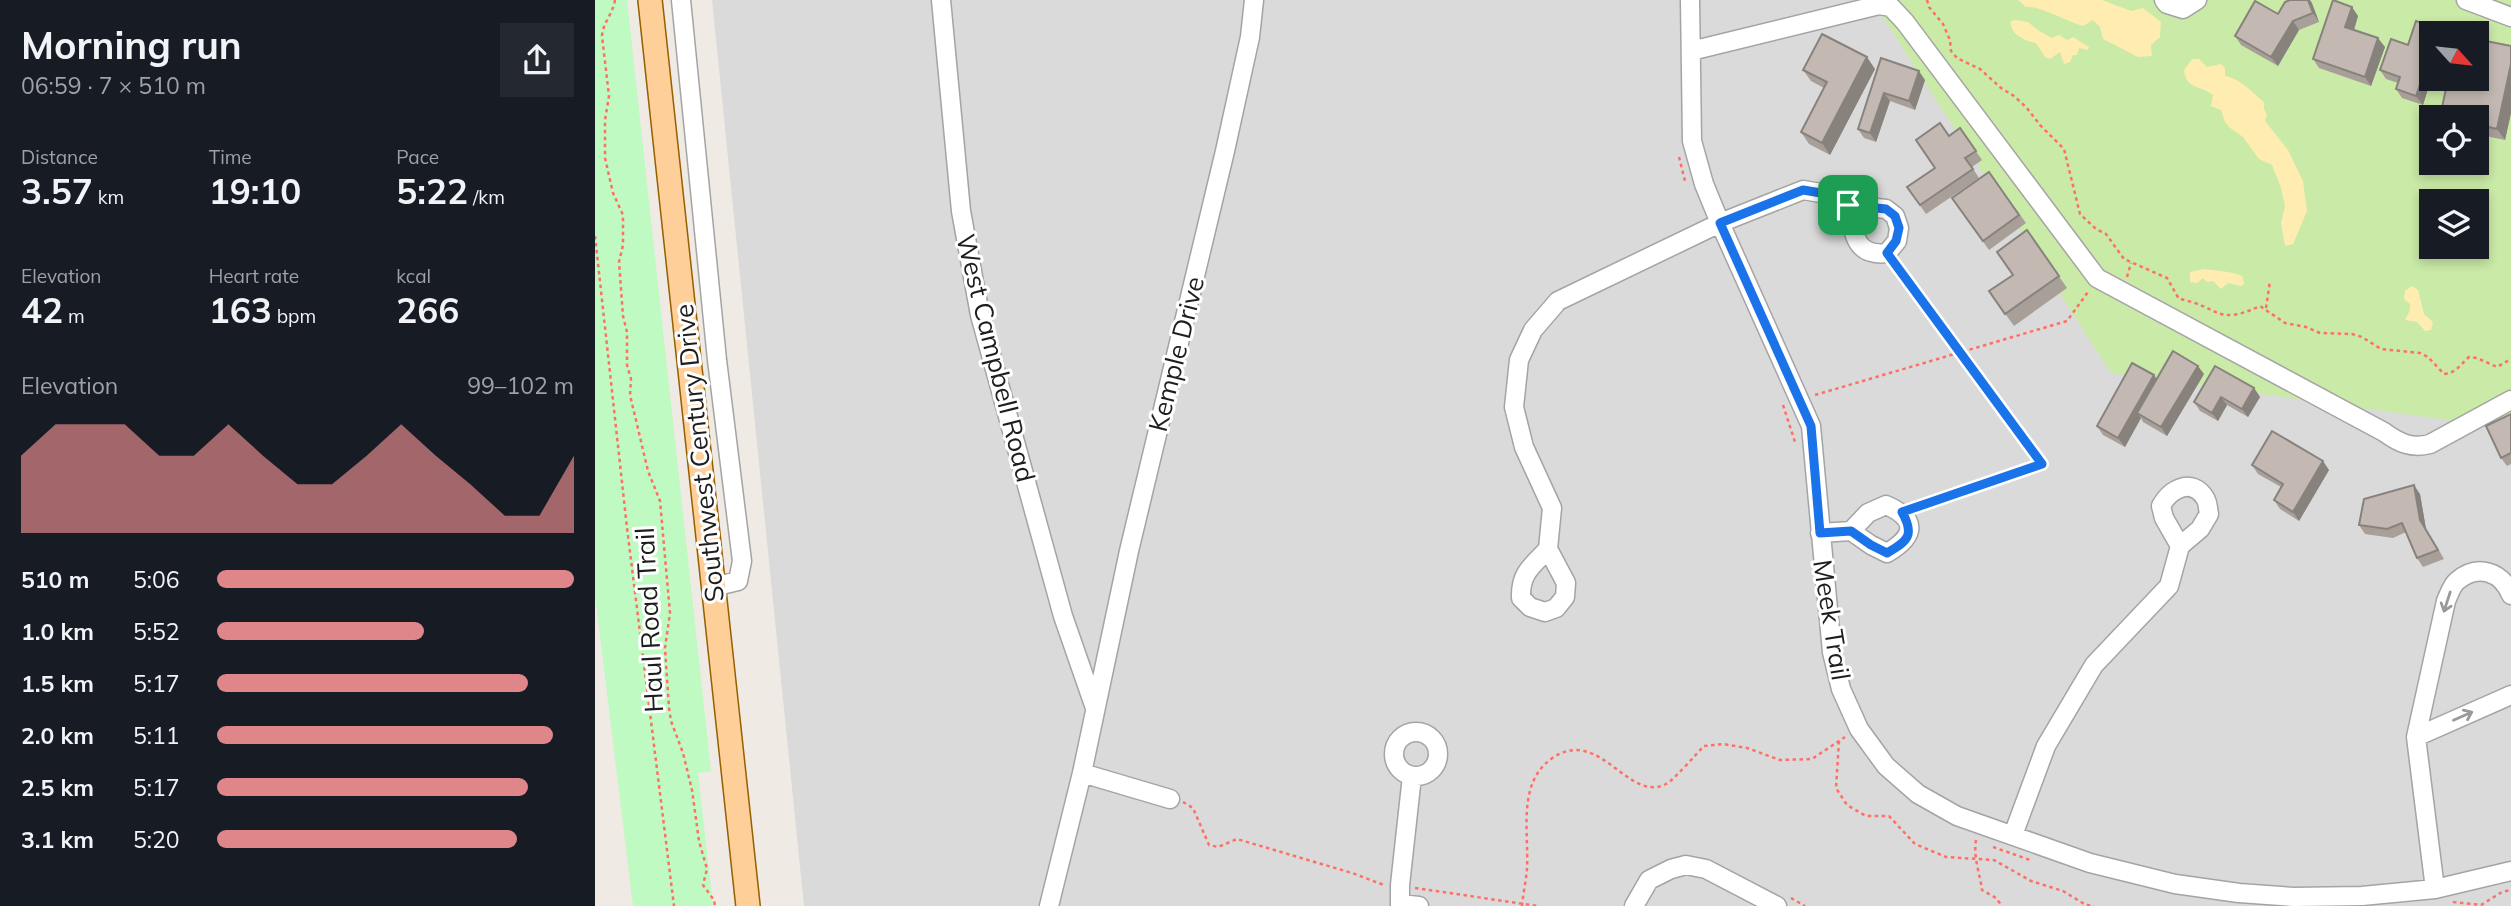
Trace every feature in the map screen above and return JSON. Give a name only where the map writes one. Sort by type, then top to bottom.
[{"type":"main road","name":"Southwest Century Drive","points":[[650,0],[748,906]]},
{"type":"street","points":[[681,0],[717,360],[742,561],[738,581],[713,587]]},
{"type":"street","name":"West Campbell Road","points":[[941,0],[961,211],[981,315],[1063,616],[1095,708]]},
{"type":"street","name":"Kemple Drive","points":[[1049,906],[1132,538],[1225,151],[1254,0]]},
{"type":"street","name":"Meek Trail","points":[[1690,0],[1692,141],[1704,184],[1720,223],[1811,426],[1832,652],[1841,689],[1859,729],[1886,766],[1918,794],[1957,816],[2090,863],[2175,884],[2294,897],[2439,896],[2511,871]]},
{"type":"street","points":[[2164,0],[2167,4],[2183,9],[2197,0]]},
{"type":"street","points":[[2466,0],[2511,17]]},
{"type":"street","points":[[1691,51],[1879,5],[1891,8],[1905,22],[2097,278],[2372,426],[2395,441],[2407,445],[2418,447],[2430,443],[2511,400]]},
{"type":"street","points":[[1548,549],[1552,508],[1524,447],[1514,407],[1518,360],[1533,330],[1559,301],[1720,223],[1803,190],[1833,195],[1848,205],[1886,209],[1895,216],[1899,228],[1896,241],[1887,253],[1874,254],[1862,249],[1856,238],[1848,205]]},
{"type":"street","points":[[1820,533],[1851,531],[1887,553],[1903,543],[1909,534],[1902,512],[1886,505],[1868,513],[1851,531]]},
{"type":"street","points":[[2013,835],[2046,746],[2094,665],[2169,586],[2180,546]]},
{"type":"street","points":[[2439,896],[2416,737],[2446,601],[2455,582],[2472,572],[2489,571],[2506,582],[2511,595]]},
{"type":"street","points":[[2416,737],[2511,695]]},
{"type":"street","points":[[1081,773],[1170,799]]},
{"type":"street","points":[[1412,776],[1399,885],[1400,905],[1419,906]]},
{"type":"street","points":[[1635,906],[1649,880],[1686,865],[1706,869],[1777,906]]},
{"type":"path","name":"Haul Road Trail","points":[[615,0],[613,13],[603,27],[602,36],[609,96],[604,131],[605,158],[613,193],[623,215],[620,272],[623,316],[627,332],[627,365],[631,379],[630,394],[648,471],[660,501],[670,613],[666,648],[671,721],[683,753],[692,790],[699,841],[707,869],[703,885],[714,900],[715,906]]},
{"type":"path","points":[[1927,0],[1929,7],[1943,24],[1950,40],[1951,51],[1957,58],[1980,69],[2027,107],[2040,125],[2064,149],[2080,214],[2096,229],[2106,234],[2124,259],[2167,278],[2179,299],[2198,302],[2217,314],[2231,317],[2260,306],[2285,323],[2307,327],[2320,333],[2352,334],[2381,349],[2420,353],[2428,357],[2444,374],[2451,374],[2469,357],[2497,367],[2511,359]]},
{"type":"path","name":"Haul Road Trail","points":[[595,236],[627,528],[674,906]]},
{"type":"path","points":[[1887,253],[2042,464],[1902,512]]},
{"type":"path","points":[[1800,400],[2067,321],[2097,278]]},
{"type":"path","points":[[2266,308],[2270,281]]},
{"type":"path","points":[[1523,905],[1527,868],[1527,815],[1535,775],[1551,760],[1569,749],[1585,750],[1608,762],[1625,776],[1651,787],[1667,784],[1704,746],[1723,744],[1747,748],[1780,760],[1812,759],[1846,736]]},
{"type":"path","points":[[1839,741],[1836,788],[1847,805],[1866,816],[1889,816],[1915,844],[1946,857],[1994,860],[2031,881],[2063,891],[2086,905],[2094,906]]},
{"type":"path","points":[[1170,799],[1193,808],[1209,845],[1218,847],[1237,839],[1352,873],[1378,884],[1538,906]]},
{"type":"path","points":[[1976,840],[1973,853],[1981,876],[1982,890],[1996,898],[2002,906]]},
{"type":"path","points":[[2439,896],[2455,902],[2481,905],[2502,892],[2511,890]]},
{"type":"shaded area","points":[[712,0],[1872,0],[2511,429],[2511,906],[804,906]]},
{"type":"green space","points":[[595,0],[627,0],[711,771],[698,773],[713,906],[633,906],[595,595]]},
{"type":"green space","points":[[1872,0],[2511,0],[2511,429],[2111,373]]},
{"type":"sand","points":[[2018,0],[2102,0],[2131,11],[2143,8],[2161,22],[2160,37],[2151,45],[2152,56],[2138,57],[2103,39],[2100,27],[2093,20],[2083,26],[2045,11],[2026,7]]},
{"type":"sand","points":[[2011,21],[2028,22],[2052,38],[2059,35],[2067,40],[2073,37],[2089,47],[2088,50],[2079,48],[2077,55],[2073,55],[2070,62],[2064,64],[2060,52],[2050,59],[2045,57],[2036,43],[2015,33]]},
{"type":"sand","points":[[2192,59],[2199,59],[2207,67],[2221,64],[2225,68],[2225,76],[2242,83],[2264,102],[2267,115],[2265,121],[2288,150],[2303,181],[2307,211],[2293,244],[2285,246],[2281,223],[2285,206],[2272,165],[2259,159],[2243,137],[2225,122],[2221,110],[2211,106],[2213,95],[2188,81],[2184,70]]},
{"type":"sand","points":[[2204,269],[2242,276],[2244,284],[2241,286],[2228,283],[2221,289],[2213,281],[2207,282],[2203,278],[2197,283],[2190,282],[2190,272]]},
{"type":"sand","points":[[2412,286],[2418,290],[2424,314],[2433,322],[2431,330],[2425,331],[2417,322],[2405,320],[2410,304],[2404,299],[2405,291]]},
{"type":"building","points":[[2308,0],[2313,13],[2293,21],[2271,57],[2235,36],[2255,1],[2278,14],[2285,2]]},
{"type":"building","points":[[2333,0],[2352,7],[2345,27],[2378,38],[2365,77],[2313,59]]},
{"type":"building","points":[[2416,21],[2419,22],[2419,87],[2416,96],[2396,89],[2400,77],[2380,70],[2391,39],[2408,45]]},
{"type":"building","points":[[1822,34],[1867,57],[1822,143],[1801,132],[1827,82],[1803,70]]},
{"type":"building","points":[[2489,42],[2511,46],[2511,64],[2497,129],[2489,127],[2489,105],[2443,105],[2445,91],[2489,91]]},
{"type":"building","points":[[1881,58],[1919,71],[1909,101],[1884,93],[1870,133],[1858,129]]},
{"type":"building","points":[[1940,123],[1949,136],[1960,128],[1976,151],[1965,158],[1973,169],[1920,205],[1907,187],[1935,168],[1916,140]]},
{"type":"building","points":[[1989,172],[2019,215],[1983,241],[1952,198]]},
{"type":"building","points":[[2027,230],[2059,276],[2005,314],[1989,291],[2013,275],[1997,252]]},
{"type":"building","points":[[2173,351],[2198,366],[2161,427],[2137,413]]},
{"type":"building","points":[[2132,363],[2154,375],[2118,438],[2097,426]]},
{"type":"building","points":[[2215,366],[2254,388],[2242,409],[2221,397],[2212,413],[2194,402]]},
{"type":"building","points":[[2511,414],[2511,453],[2501,458],[2486,426]]},
{"type":"building","points":[[2272,431],[2323,461],[2293,512],[2274,500],[2283,484],[2252,465]]},
{"type":"building","points":[[2414,485],[2420,520],[2438,550],[2417,558],[2402,523],[2387,529],[2359,525],[2364,499]]},
{"type":"route","points":[[1803,190],[1833,195],[1848,205],[1886,209],[1895,216],[1899,228],[1896,241],[1887,253],[2042,464],[1902,512],[1909,534],[1903,543],[1887,553],[1851,531],[1820,533],[1811,426],[1720,223],[1803,190]]}]
